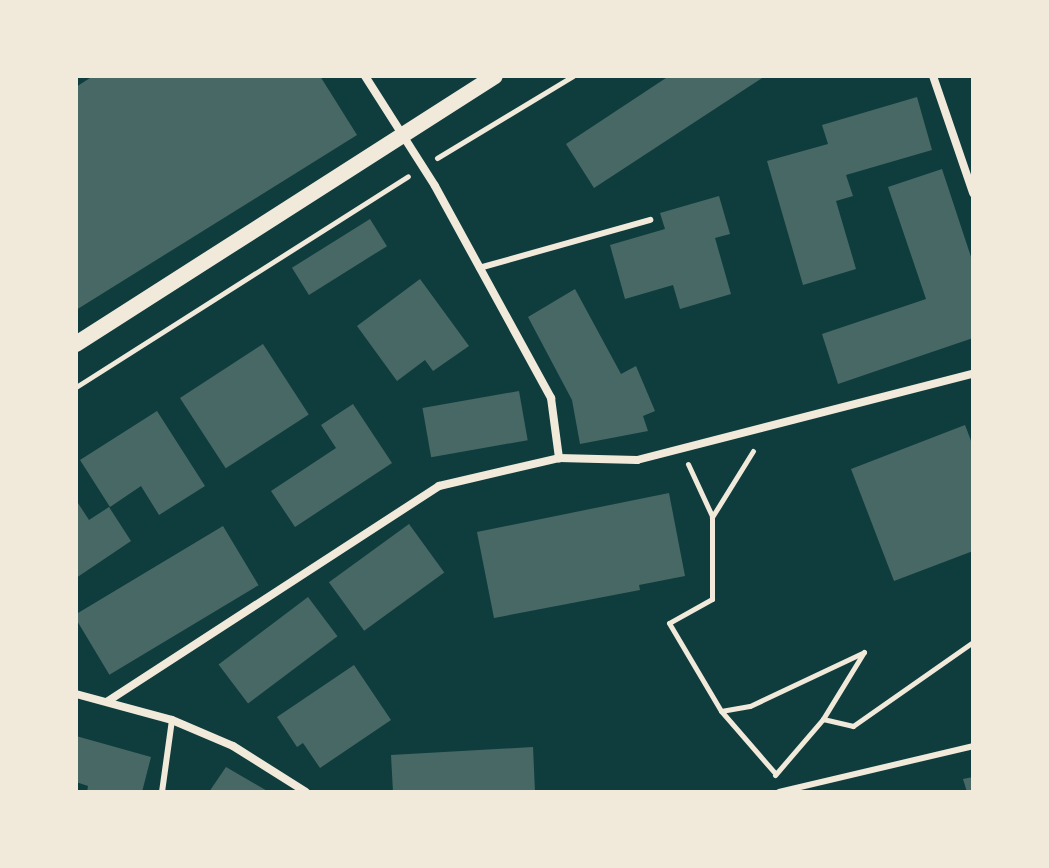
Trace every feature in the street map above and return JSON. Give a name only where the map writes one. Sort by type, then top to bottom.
[{"type":"main road","points":[[76,344],[495,76]]},
{"type":"street","points":[[365,76],[422,167],[551,398],[559,458]]},
{"type":"street","points":[[933,76],[973,193]]},
{"type":"street","points":[[108,701],[439,486],[559,458],[637,460],[772,422],[973,374]]},
{"type":"street","points":[[76,694],[172,720],[233,746],[306,792]]},
{"type":"lane","points":[[479,268],[650,220]]},
{"type":"lane","points":[[162,792],[172,720]]},
{"type":"lane","points":[[779,792],[973,746]]},
{"type":"path","points":[[76,387],[422,167],[573,76]]},
{"type":"path","points":[[712,517],[772,422]]},
{"type":"path","points":[[682,447],[712,517],[712,599],[669,623],[721,711],[774,772],[776,782]]},
{"type":"path","points":[[823,719],[853,726],[973,642]]},
{"type":"path","points":[[721,711],[750,706],[864,652],[823,719],[774,772]]},
{"type":"building","points":[[93,76],[320,76],[357,135],[76,310],[76,87]]},
{"type":"building","points":[[669,76],[765,76],[594,188],[566,144]]},
{"type":"building","points":[[917,97],[932,150],[846,175],[853,196],[836,201],[856,269],[803,285],[767,161],[828,144],[822,125]]},
{"type":"building","points":[[942,169],[973,263],[973,338],[838,384],[822,334],[926,299],[888,187]]},
{"type":"building","points":[[719,196],[730,234],[715,238],[731,294],[680,309],[673,285],[625,299],[610,245],[665,229],[660,213]]},
{"type":"building","points":[[370,219],[387,246],[309,295],[292,268]]},
{"type":"building","points":[[420,279],[469,346],[433,371],[425,360],[397,381],[357,326]]},
{"type":"building","points":[[575,289],[621,374],[636,366],[655,411],[643,416],[648,431],[580,444],[572,400],[528,317]]},
{"type":"building","points":[[263,344],[309,414],[226,468],[180,398]]},
{"type":"building","points":[[519,391],[528,440],[431,457],[422,408]]},
{"type":"building","points":[[353,404],[392,463],[295,527],[271,491],[336,448],[321,425]]},
{"type":"building","points":[[157,411],[205,486],[159,515],[141,486],[110,507],[80,460]]},
{"type":"building","points":[[965,425],[973,446],[973,551],[894,581],[851,469]]},
{"type":"building","points":[[669,493],[685,576],[639,585],[640,590],[494,618],[477,532]]},
{"type":"building","points":[[76,500],[89,520],[109,507],[131,541],[76,578]]},
{"type":"building","points":[[409,524],[444,573],[364,631],[329,582]]},
{"type":"building","points":[[223,526],[259,585],[109,675],[76,614]]},
{"type":"building","points":[[308,597],[337,636],[248,704],[219,664]]},
{"type":"building","points":[[354,665],[391,720],[320,768],[303,743],[297,747],[277,717]]},
{"type":"building","points":[[76,736],[151,757],[142,792],[87,792],[88,786],[76,782]]},
{"type":"building","points":[[533,747],[535,792],[393,792],[391,755]]},
{"type":"building","points":[[226,767],[269,792],[209,792]]},
{"type":"building","points":[[973,777],[973,792],[967,792],[963,779]]}]
